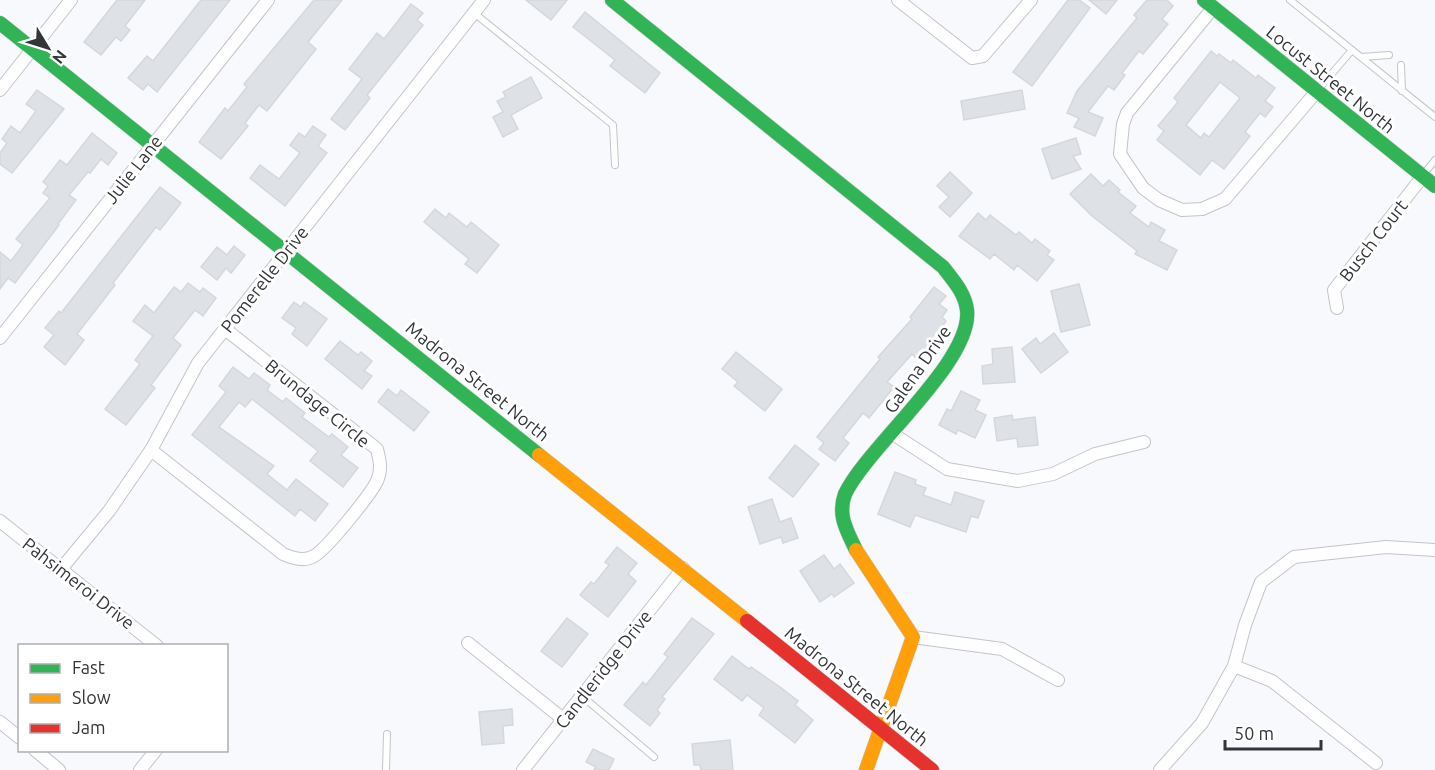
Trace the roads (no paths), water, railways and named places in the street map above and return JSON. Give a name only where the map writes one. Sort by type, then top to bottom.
[{"type":"street","points":[[0,90],[71,0]]},
{"type":"street","name":"Julie Lane","points":[[0,338],[268,0]]},
{"type":"street","name":"Pomerelle Drive","points":[[61,569],[109,511],[151,450],[198,363],[484,0]]},
{"type":"street","name":"Galena Drive","points":[[612,0],[943,267],[960,286],[970,313],[965,336],[893,434],[849,487],[840,510],[848,536],[886,600],[913,637]]},
{"type":"street","points":[[898,0],[972,58],[983,56],[1031,0]]},
{"type":"street","points":[[1212,3],[1127,112],[1123,124],[1120,154],[1143,188],[1159,200],[1182,210],[1202,209],[1225,199],[1317,91]]},
{"type":"street","name":"Locust Street North","points":[[1212,3],[1435,186]]},
{"type":"street","name":"Madrona Street North","points":[[0,23],[683,568],[932,770]]},
{"type":"street","name":"Busch Court","points":[[1337,308],[1334,290],[1423,176]]},
{"type":"street","name":"Brundage Circle","points":[[151,450],[283,554],[300,560],[313,557],[326,547],[377,482],[381,465],[377,449],[225,329]]},
{"type":"street","points":[[893,434],[947,469],[1018,481],[1053,474],[1095,454],[1144,442]]},
{"type":"street","name":"Pahsimeroi Drive","points":[[0,521],[156,644]]},
{"type":"street","points":[[1160,770],[1202,723],[1234,666],[1245,625],[1261,582],[1294,557],[1386,547],[1435,550]]},
{"type":"street","name":"Candleridge Drive","points":[[523,770],[683,568]]},
{"type":"street","points":[[866,770],[913,637],[1002,649],[1058,680]]},
{"type":"street","points":[[468,643],[563,719]]},
{"type":"street","points":[[1234,666],[1272,681],[1376,763]]},
{"type":"street","points":[[0,722],[18,736]]},
{"type":"street","points":[[37,752],[59,770]]},
{"type":"street","points":[[140,770],[154,752]]},
{"type":"lane","points":[[1290,0],[1435,117]]},
{"type":"lane","points":[[474,13],[613,125],[615,165]]},
{"type":"lane","points":[[1317,91],[1352,50]]},
{"type":"lane","points":[[1361,57],[1389,55]]},
{"type":"lane","points":[[1401,65],[1402,91]]},
{"type":"lane","points":[[1423,176],[1435,160]]},
{"type":"lane","points":[[582,696],[654,757]]},
{"type":"lane","points":[[386,770],[387,734]]}]
